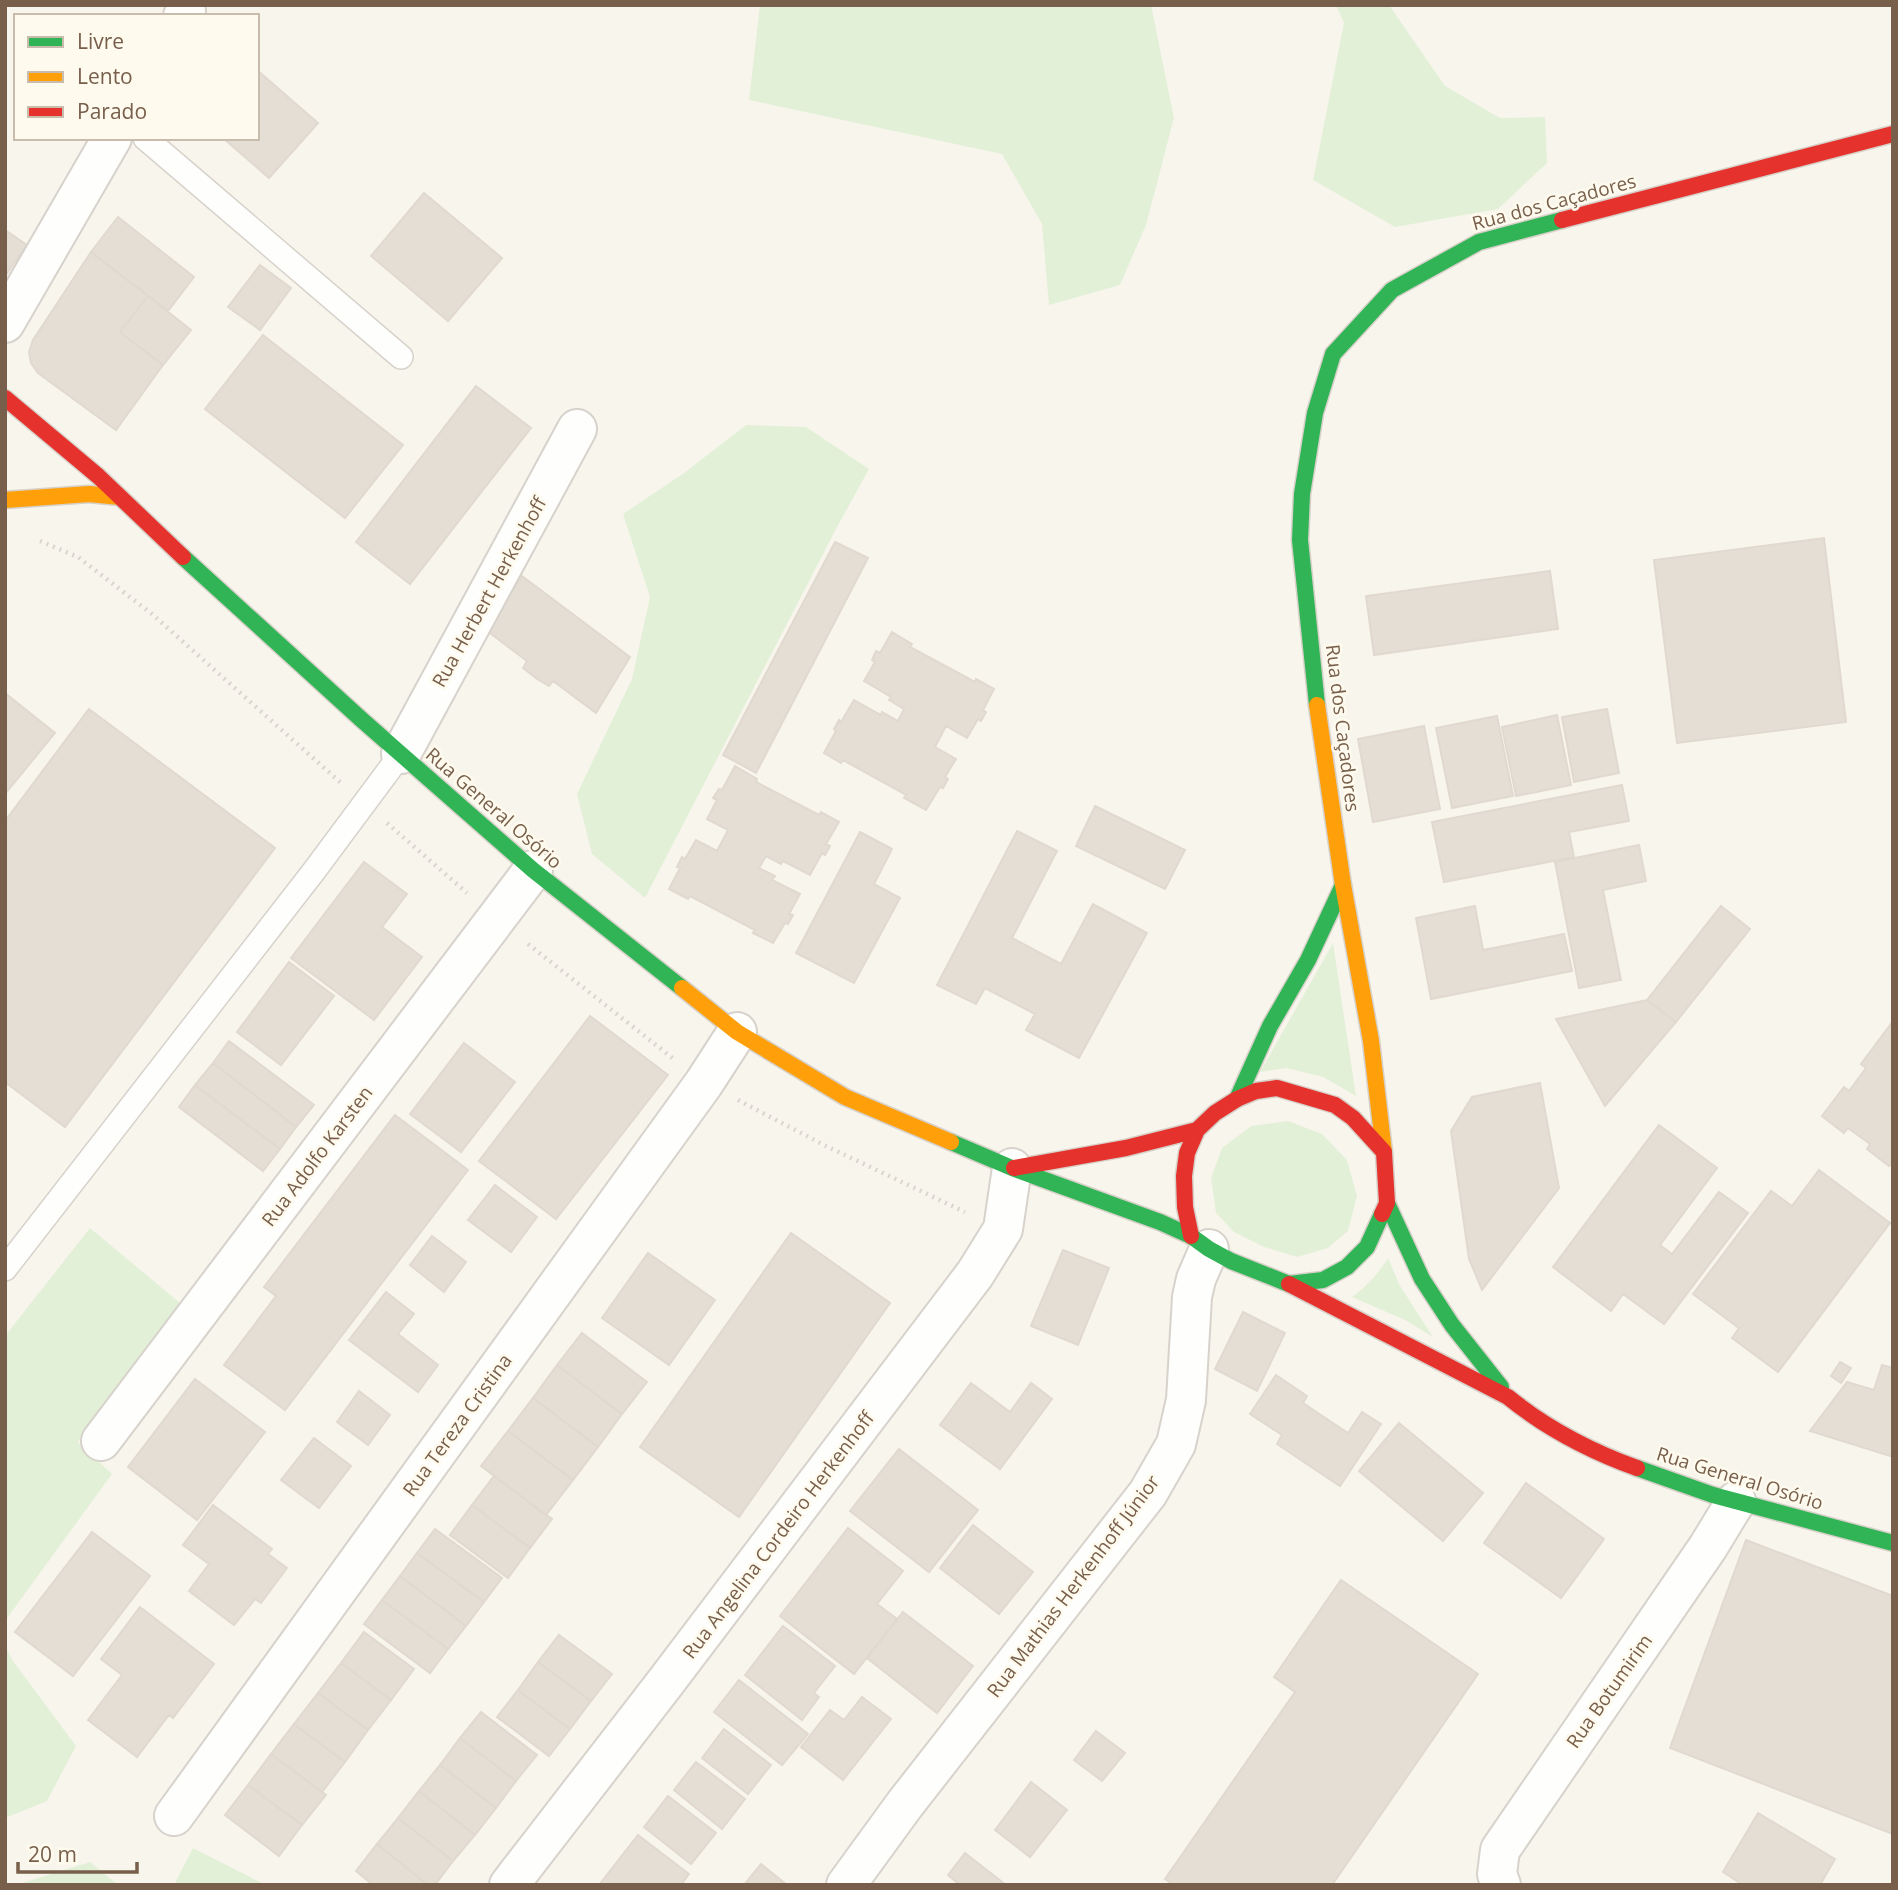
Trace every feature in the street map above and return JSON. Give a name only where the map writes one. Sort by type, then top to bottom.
[{"type":"main road","name":"Rua dos Caçadores","points":[[1384,1152],[1371,1041],[1343,885],[1317,709],[1300,540],[1302,494],[1315,413],[1333,354],[1392,290],[1479,242],[1893,134]]},
{"type":"main road","name":"Rua General Osório","points":[[5,398],[120,497],[401,754],[533,870],[737,1032],[845,1097],[1012,1168],[1117,1205],[1200,1242]]},
{"type":"main road","points":[[5,500],[89,494],[120,497]]},
{"type":"main road","points":[[1237,1099],[1270,1026],[1308,960],[1343,885]]},
{"type":"main road","points":[[1277,1088],[1335,1105],[1353,1118],[1384,1152],[1387,1203],[1367,1247],[1347,1267],[1322,1280],[1289,1284],[1256,1272],[1200,1242],[1185,1207],[1184,1176],[1187,1153],[1197,1130],[1215,1113],[1237,1099],[1256,1091],[1277,1088]]},
{"type":"main road","points":[[1012,1168],[1126,1148],[1197,1130]]},
{"type":"main road","name":"Rua General Osório","points":[[1387,1203],[1422,1279],[1452,1325],[1508,1397]]},
{"type":"main road","name":"Rua General Osório","points":[[1289,1284],[1508,1397],[1541,1422],[1648,1473],[1736,1502],[1893,1543]]},
{"type":"street","points":[[5,323],[111,140]]},
{"type":"street","name":"Rua Herbert Herkenhoff","points":[[401,754],[577,429]]},
{"type":"street","name":"Rua Adolfo Karsten","points":[[101,1441],[533,870]]},
{"type":"street","name":"Rua Tereza Cristina","points":[[174,1816],[704,1083],[737,1032]]},
{"type":"street","name":"Rua Angelina Cordeiro Herkenhoff","points":[[509,1885],[975,1273],[1003,1229],[1012,1168]]},
{"type":"street","name":"Rua Mathias Herkenhoff Júnior","points":[[846,1885],[905,1804],[1148,1493],[1176,1444],[1186,1400],[1192,1297],[1200,1242]]},
{"type":"street","name":"Rua Botumirim","points":[[1501,1885],[1497,1874],[1500,1850],[1736,1502]]},
{"type":"lane","points":[[147,140],[401,357]]},
{"type":"lane","points":[[5,1269],[314,871],[401,754]]},
{"type":"green space","points":[[760,5],[1151,5],[1174,118],[1146,225],[1120,285],[1049,305],[1042,224],[1002,154],[749,100]]},
{"type":"green space","points":[[1336,5],[1389,5],[1445,86],[1500,118],[1545,117],[1547,163],[1498,209],[1395,227],[1313,180],[1344,23]]},
{"type":"green space","points":[[746,425],[806,427],[869,469],[645,898],[592,854],[577,794],[632,679],[650,597],[623,514],[684,473]]},
{"type":"green space","points":[[1333,943],[1356,1096],[1323,1077],[1286,1068],[1260,1072]]},
{"type":"green space","points":[[1288,1121],[1322,1134],[1347,1160],[1357,1196],[1348,1231],[1328,1248],[1297,1257],[1264,1247],[1234,1232],[1216,1213],[1211,1178],[1222,1148],[1251,1126]]},
{"type":"green space","points":[[90,1228],[180,1303],[78,1442],[112,1474],[5,1621],[5,1336]]},
{"type":"green space","points":[[1388,1258],[1400,1286],[1433,1337],[1405,1320],[1352,1297],[1363,1289]]},
{"type":"green space","points":[[5,1645],[13,1661],[76,1746],[47,1801],[5,1818]]},
{"type":"green space","points":[[193,1848],[266,1885],[174,1885]]},
{"type":"green space","points":[[90,1862],[118,1885],[16,1885]]},
{"type":"building","points":[[259,72],[318,123],[269,178],[225,140],[259,140]]},
{"type":"building","points":[[424,193],[502,258],[448,321],[371,256]]},
{"type":"building","points":[[118,217],[194,277],[168,311],[91,252]]},
{"type":"building","points":[[5,230],[27,245],[5,276]]},
{"type":"building","points":[[91,252],[148,296],[120,332],[163,365],[116,430],[38,373],[31,363],[29,352],[33,340]]},
{"type":"building","points":[[260,265],[291,288],[260,330],[228,307]]},
{"type":"building","points":[[148,296],[191,330],[163,365],[120,332]]},
{"type":"building","points":[[263,335],[403,445],[345,518],[205,409]]},
{"type":"building","points":[[476,386],[531,428],[410,584],[356,542]]},
{"type":"building","points":[[1824,538],[1846,722],[1677,743],[1654,560]]},
{"type":"building","points":[[835,542],[868,558],[756,773],[723,755]]},
{"type":"building","points":[[1550,571],[1558,629],[1374,655],[1366,596]]},
{"type":"building","points":[[522,576],[630,657],[596,713],[553,681],[549,686],[537,679],[523,668],[527,661],[486,630]]},
{"type":"building","points":[[892,632],[912,644],[910,647],[975,682],[976,679],[994,689],[983,710],[986,712],[981,721],[978,719],[967,738],[946,726],[935,747],[956,759],[945,777],[948,779],[943,788],[940,787],[926,810],[904,798],[906,795],[843,760],[841,763],[824,753],[839,720],[841,722],[854,700],[898,721],[904,709],[889,700],[891,697],[864,681],[875,662],[872,660],[876,651],[880,653]]},
{"type":"building","points":[[5,693],[55,733],[5,794]]},
{"type":"building","points":[[89,709],[275,848],[65,1127],[5,1082],[5,821]]},
{"type":"building","points":[[1607,709],[1619,773],[1574,782],[1562,717]]},
{"type":"building","points":[[1557,715],[1571,785],[1516,796],[1502,727]]},
{"type":"building","points":[[1497,716],[1513,796],[1452,808],[1436,728]]},
{"type":"building","points":[[1424,726],[1440,809],[1373,822],[1358,739]]},
{"type":"building","points":[[735,766],[757,779],[756,782],[819,815],[821,812],[839,822],[826,844],[830,846],[825,855],[822,853],[810,875],[783,861],[781,864],[766,856],[759,868],[775,876],[772,880],[800,894],[789,914],[793,915],[773,943],[753,933],[755,930],[690,896],[688,899],[669,889],[680,868],[677,867],[682,857],[685,859],[696,840],[717,851],[728,830],[707,819],[717,800],[713,798],[719,789],[722,790]]},
{"type":"building","points":[[1622,785],[1629,821],[1569,832],[1574,857],[1444,882],[1432,822]]},
{"type":"building","points":[[1095,806],[1185,850],[1165,889],[1076,846]]},
{"type":"building","points":[[1017,831],[1057,851],[1012,938],[1061,964],[1093,904],[1147,933],[1079,1058],[1026,1030],[1035,1014],[985,988],[976,1004],[937,985]]},
{"type":"building","points":[[860,832],[892,849],[874,884],[900,898],[854,983],[796,953]]},
{"type":"building","points":[[1639,845],[1646,881],[1603,890],[1621,980],[1579,988],[1555,862]]},
{"type":"building","points":[[364,862],[407,894],[382,927],[422,957],[374,1020],[291,958]]},
{"type":"building","points":[[1475,906],[1483,950],[1564,934],[1572,971],[1431,999],[1416,918]]},
{"type":"building","points":[[1721,906],[1750,929],[1676,1022],[1647,1000]]},
{"type":"building","points":[[289,962],[334,996],[281,1065],[237,1032]]},
{"type":"building","points":[[1647,1000],[1676,1022],[1605,1106],[1556,1019]]},
{"type":"building","points":[[590,1016],[668,1075],[556,1219],[479,1161]]},
{"type":"building","points":[[1893,1021],[1893,1161],[1889,1166],[1867,1149],[1870,1144],[1848,1128],[1844,1133],[1822,1116],[1844,1087],[1849,1091],[1866,1068],[1861,1064]]},
{"type":"building","points":[[229,1041],[314,1105],[296,1127],[213,1063]]},
{"type":"building","points":[[464,1043],[515,1082],[461,1152],[410,1114]]},
{"type":"building","points":[[213,1063],[296,1127],[280,1149],[195,1085]]},
{"type":"building","points":[[1540,1083],[1559,1188],[1482,1290],[1469,1259],[1451,1131],[1472,1097]]},
{"type":"building","points":[[195,1085],[280,1149],[263,1171],[179,1107]]},
{"type":"building","points":[[395,1115],[468,1170],[285,1410],[224,1365],[276,1296],[264,1287]]},
{"type":"building","points":[[1659,1125],[1717,1168],[1660,1245],[1672,1254],[1719,1192],[1748,1213],[1664,1324],[1623,1294],[1611,1311],[1553,1267]]},
{"type":"building","points":[[1819,1170],[1890,1223],[1778,1372],[1732,1338],[1739,1328],[1693,1294],[1771,1191],[1792,1206]]},
{"type":"building","points":[[495,1185],[537,1217],[511,1252],[468,1220]]},
{"type":"building","points":[[791,1233],[890,1303],[739,1517],[640,1447]]},
{"type":"building","points":[[432,1236],[466,1262],[444,1292],[410,1265]]},
{"type":"building","points":[[1063,1250],[1109,1268],[1078,1345],[1031,1326]]},
{"type":"building","points":[[648,1253],[715,1300],[669,1365],[602,1318]]},
{"type":"building","points":[[386,1292],[414,1314],[398,1334],[438,1365],[418,1392],[349,1340]]},
{"type":"building","points":[[1243,1312],[1285,1333],[1257,1391],[1215,1369]]},
{"type":"building","points":[[582,1333],[647,1382],[622,1414],[557,1365]]},
{"type":"building","points":[[1840,1362],[1851,1368],[1841,1383],[1831,1376]]},
{"type":"building","points":[[557,1365],[622,1414],[598,1447],[533,1398]]},
{"type":"building","points":[[1882,1365],[1893,1368],[1893,1457],[1810,1431],[1847,1382],[1874,1390]]},
{"type":"building","points":[[1276,1375],[1307,1396],[1303,1403],[1348,1433],[1362,1412],[1381,1424],[1340,1486],[1277,1444],[1282,1435],[1250,1414]]},
{"type":"building","points":[[195,1379],[265,1432],[197,1520],[128,1467]]},
{"type":"building","points":[[971,1383],[1010,1412],[1031,1383],[1052,1399],[1000,1469],[940,1425]]},
{"type":"building","points":[[359,1391],[390,1415],[368,1445],[337,1422]]},
{"type":"building","points":[[533,1398],[598,1447],[573,1480],[508,1431]]},
{"type":"building","points":[[1399,1423],[1483,1493],[1443,1541],[1359,1471]]},
{"type":"building","points":[[508,1431],[573,1480],[546,1515],[481,1466]]},
{"type":"building","points":[[314,1438],[351,1466],[319,1508],[281,1480]]},
{"type":"building","points":[[899,1449],[978,1510],[929,1572],[850,1511]]},
{"type":"building","points":[[494,1476],[552,1519],[530,1548],[472,1505]]},
{"type":"building","points":[[1526,1483],[1604,1539],[1561,1598],[1484,1543]]},
{"type":"building","points":[[213,1505],[272,1549],[268,1554],[287,1568],[261,1603],[255,1599],[234,1625],[189,1591],[209,1564],[183,1545]]},
{"type":"building","points":[[472,1505],[530,1548],[508,1578],[450,1535]]},
{"type":"building","points":[[973,1525],[1033,1572],[999,1614],[940,1568]]},
{"type":"building","points":[[848,1528],[903,1571],[877,1604],[897,1619],[854,1674],[780,1616]]},
{"type":"building","points":[[435,1529],[502,1578],[484,1602],[417,1553]]},
{"type":"building","points":[[92,1532],[150,1576],[73,1676],[15,1632]]},
{"type":"building","points":[[1746,1540],[1893,1596],[1893,1834],[1670,1748]]},
{"type":"building","points":[[417,1553],[484,1602],[466,1626],[400,1576]]},
{"type":"building","points":[[400,1576],[466,1626],[448,1649],[382,1600]]},
{"type":"building","points":[[1341,1580],[1478,1674],[1332,1885],[1174,1885],[1165,1879],[1295,1692],[1274,1677]]},
{"type":"building","points":[[382,1600],[448,1649],[430,1673],[364,1624]]},
{"type":"building","points":[[140,1607],[214,1664],[173,1718],[169,1715],[137,1757],[88,1720],[122,1675],[101,1659]]},
{"type":"building","points":[[903,1612],[973,1666],[937,1713],[867,1658]]},
{"type":"building","points":[[783,1626],[835,1666],[814,1693],[819,1697],[802,1720],[745,1675]]},
{"type":"building","points":[[364,1632],[414,1669],[391,1700],[341,1663]]},
{"type":"building","points":[[559,1635],[612,1674],[591,1701],[538,1662]]},
{"type":"building","points":[[538,1662],[591,1701],[570,1729],[518,1690]]},
{"type":"building","points":[[341,1663],[391,1700],[368,1730],[318,1693]]},
{"type":"building","points":[[739,1680],[808,1734],[782,1765],[714,1712]]},
{"type":"building","points":[[518,1690],[570,1729],[549,1756],[497,1717]]},
{"type":"building","points":[[318,1693],[368,1730],[345,1762],[294,1724]]},
{"type":"building","points":[[862,1697],[891,1719],[843,1780],[801,1747],[830,1710],[844,1720]]},
{"type":"building","points":[[481,1712],[537,1755],[516,1781],[460,1738]]},
{"type":"building","points":[[294,1724],[345,1762],[322,1792],[271,1754]]},
{"type":"building","points":[[724,1729],[771,1765],[748,1794],[702,1758]]},
{"type":"building","points":[[1096,1731],[1125,1753],[1102,1781],[1074,1760]]},
{"type":"building","points":[[460,1738],[516,1781],[496,1808],[440,1765]]},
{"type":"building","points":[[271,1754],[326,1795],[302,1825],[248,1785]]},
{"type":"building","points":[[696,1762],[745,1799],[722,1829],[674,1790]]},
{"type":"building","points":[[440,1765],[496,1808],[475,1835],[419,1791]]},
{"type":"building","points":[[1031,1782],[1067,1810],[1030,1857],[995,1830]]},
{"type":"building","points":[[248,1785],[302,1825],[279,1856],[225,1815]]},
{"type":"building","points":[[419,1791],[475,1835],[453,1861],[398,1818]]},
{"type":"building","points":[[668,1796],[716,1833],[691,1864],[644,1827]]},
{"type":"building","points":[[1758,1813],[1835,1859],[1820,1885],[1743,1885],[1723,1872]]},
{"type":"building","points":[[398,1818],[453,1861],[435,1885],[428,1885],[377,1844]]},
{"type":"building","points":[[638,1835],[689,1874],[681,1885],[599,1885]]},
{"type":"building","points":[[377,1844],[428,1885],[373,1885],[356,1871]]},
{"type":"building","points":[[965,1853],[1006,1885],[960,1885],[948,1875]]},
{"type":"building","points":[[761,1864],[787,1885],[744,1885]]},
{"type":"traffic: fast","points":[[1317,705],[1300,540],[1302,494],[1315,413],[1333,354],[1392,290],[1479,242],[1562,220]]},
{"type":"traffic: fast","points":[[183,557],[362,720],[533,870],[682,988]]},
{"type":"traffic: fast","points":[[1237,1099],[1270,1026],[1308,960],[1343,885]]},
{"type":"traffic: fast","points":[[951,1142],[1012,1168],[1160,1222],[1191,1236],[1231,1261],[1289,1284],[1323,1280],[1347,1267],[1367,1247],[1382,1214]]},
{"type":"traffic: fast","points":[[1387,1203],[1422,1279],[1452,1325],[1501,1387]]},
{"type":"traffic: fast","points":[[1637,1468],[1713,1495],[1893,1543]]},
{"type":"traffic: slow","points":[[5,500],[89,494],[120,497]]},
{"type":"traffic: slow","points":[[1317,705],[1343,885],[1371,1041],[1384,1152]]},
{"type":"traffic: slow","points":[[682,988],[737,1032],[845,1097],[951,1142]]},
{"type":"traffic: jam","points":[[1562,220],[1893,134]]},
{"type":"traffic: jam","points":[[5,398],[98,476],[183,557]]},
{"type":"traffic: jam","points":[[1191,1236],[1185,1207],[1184,1176],[1187,1153],[1197,1130],[1215,1113],[1237,1099],[1256,1091],[1277,1088],[1335,1105],[1353,1118],[1384,1152],[1387,1203],[1382,1214]]},
{"type":"traffic: jam","points":[[1014,1168],[1126,1148],[1197,1130]]},
{"type":"traffic: jam","points":[[1289,1284],[1508,1397],[1569,1438],[1637,1468]]}]
